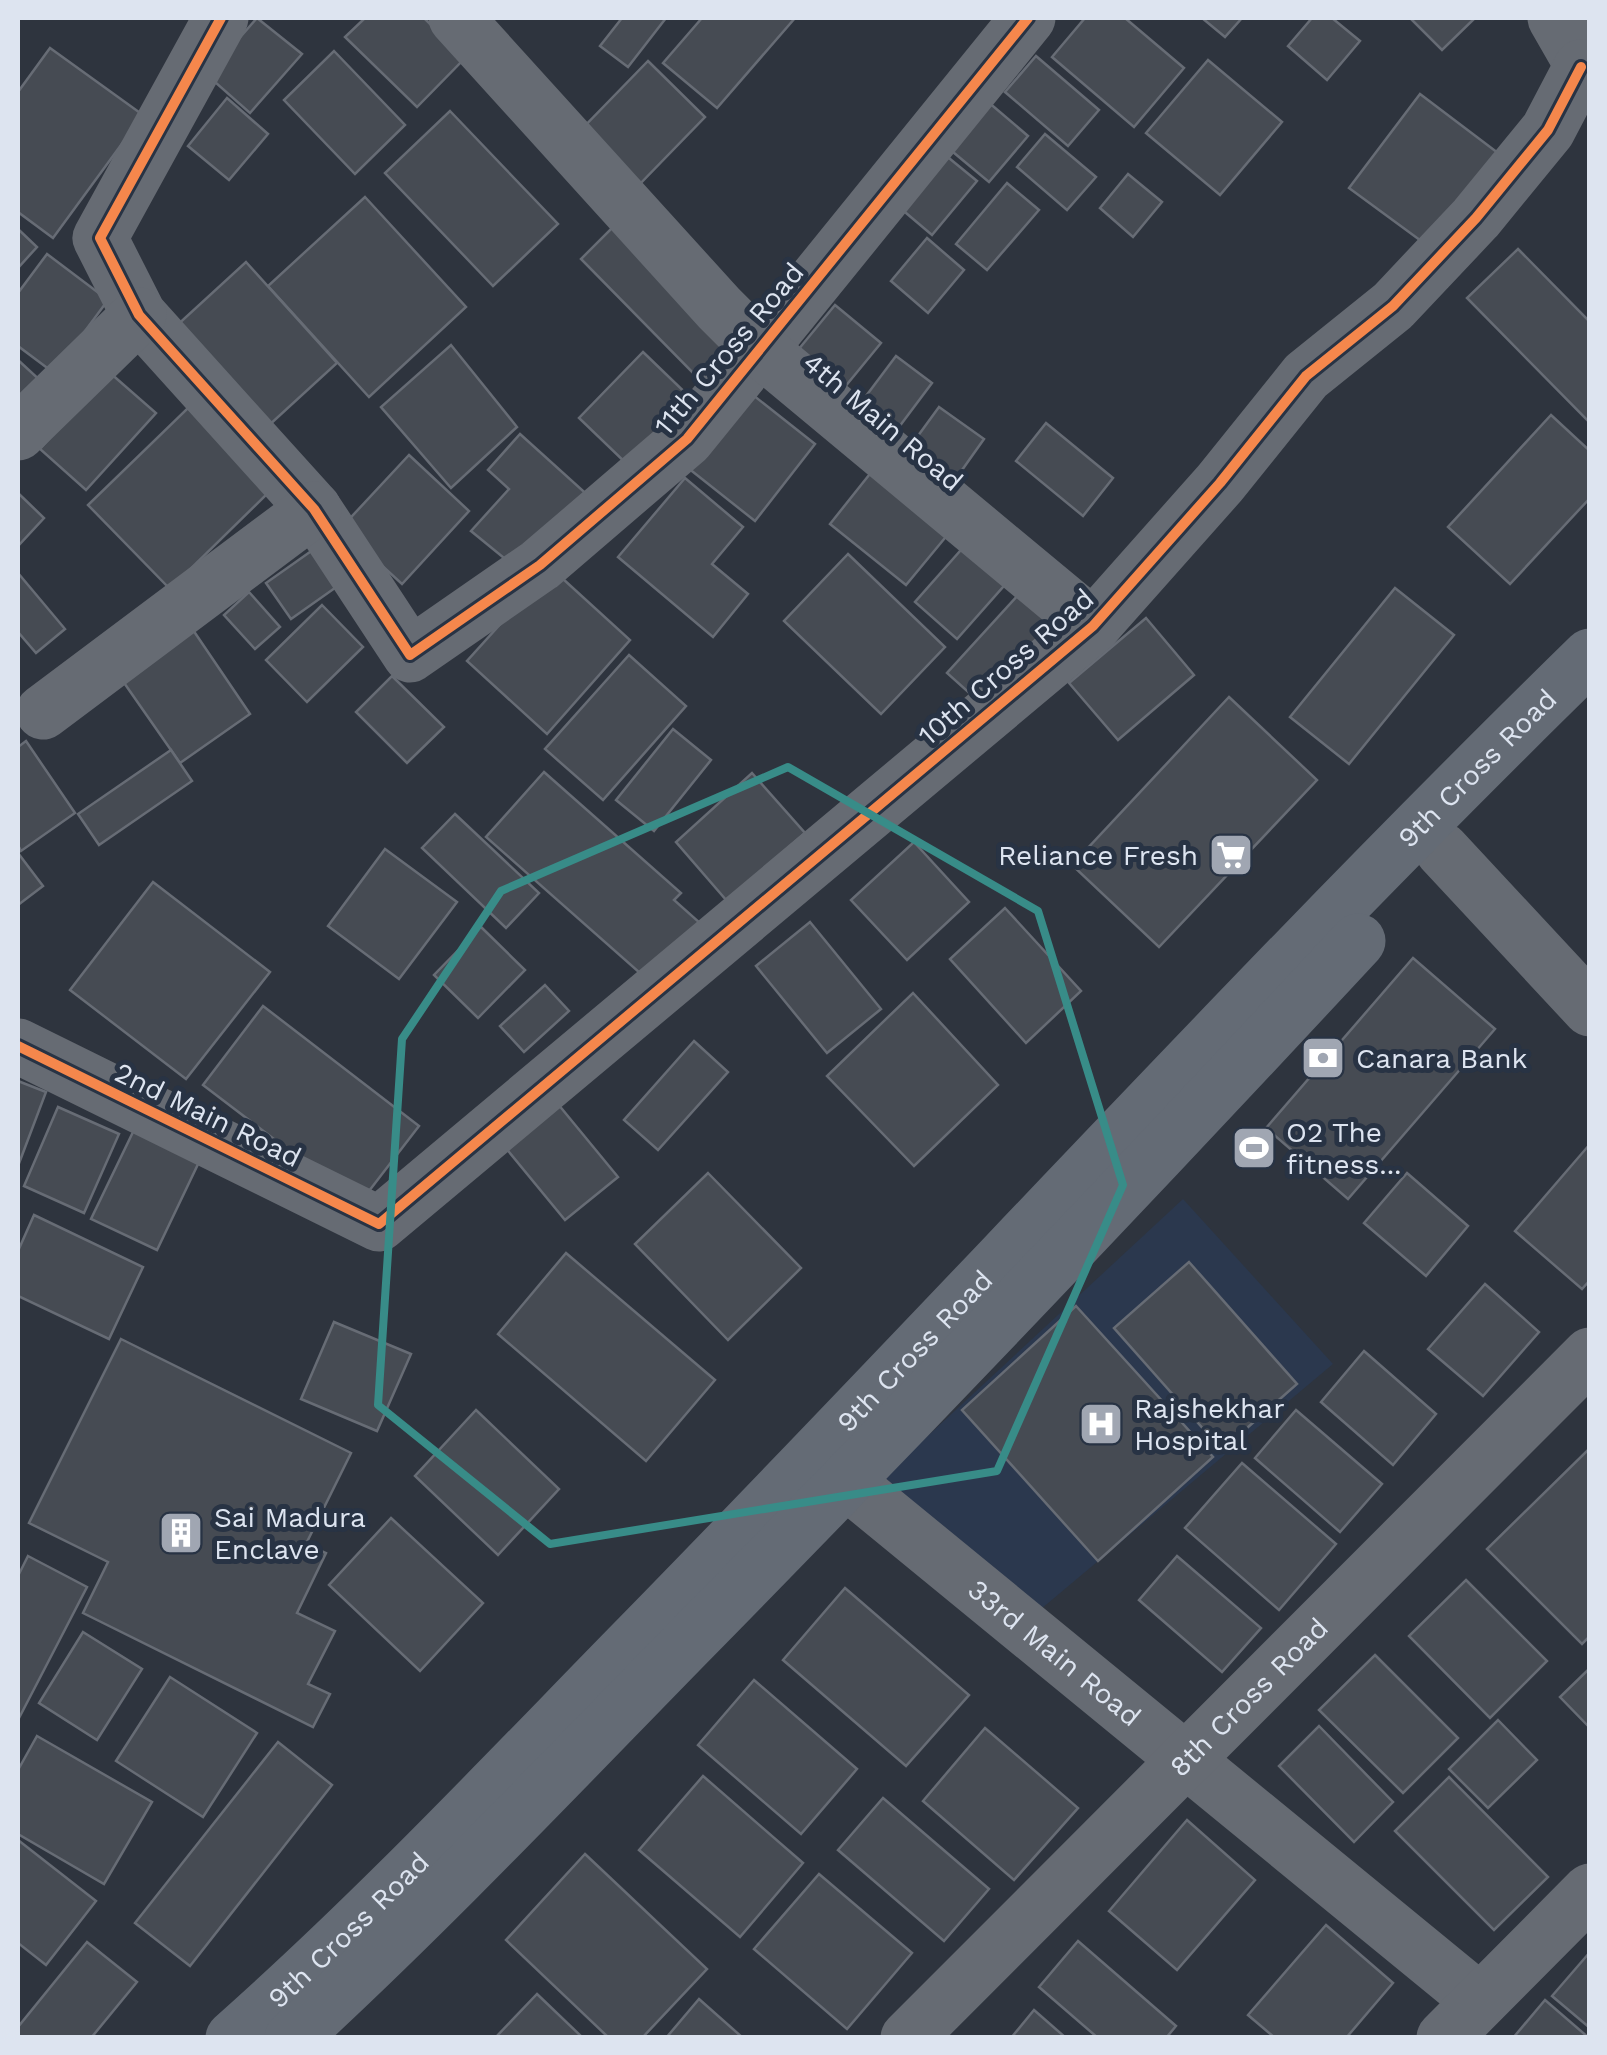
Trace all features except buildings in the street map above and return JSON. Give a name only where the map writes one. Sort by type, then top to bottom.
[{"type":"main road","name":"9th Cross Road","points":[[292,2038],[385,1952],[1418,824],[1590,656]]},
{"type":"main road","name":"9th Cross Road","points":[[234,2038],[330,1952],[831,1468],[1095,1224],[1442,850],[1590,709]]},
{"type":"street","points":[[43,712],[314,509],[139,316],[100,238],[220,18]]},
{"type":"street","name":"4th Main Road","points":[[456,18],[719,308],[762,350],[1094,626]]},
{"type":"street","name":"11th Cross Road","points":[[314,509],[410,655],[540,565],[687,439],[1028,18]]},
{"type":"street","points":[[1555,18],[1585,74]]},
{"type":"street","name":"10th Cross Road","points":[[379,1224],[1094,626],[1220,483],[1306,376],[1394,306],[1476,218],[1548,130],[1585,74]]},
{"type":"street","points":[[18,433],[139,316]]},
{"type":"street","points":[[1442,850],[1590,1009]]},
{"type":"street","name":"2nd Main Road","points":[[18,1046],[379,1224]]},
{"type":"street","name":"8th Cross Road","points":[[908,2038],[1590,1355]]},
{"type":"street","name":"33rd Main Road","points":[[831,1468],[1186,1760],[1462,2019]]},
{"type":"street","points":[[1462,2019],[1590,1891]]},
{"type":"highlighted area","points":[[788,767],[1038,911],[1123,1185],[997,1471],[550,1544],[378,1405],[402,1039],[501,891]]},
{"type":"shaded area","name":"Rajshekhar Hospital","points":[[1183,1199],[1333,1364],[1041,1609],[876,1484]]},
{"type":"cycle path","points":[[221,18],[100,238],[139,315],[314,509],[410,655],[540,565],[687,439],[1028,18]]},
{"type":"cycle path","points":[[18,1046],[379,1224],[1093,626],[1220,483],[1306,376],[1393,306],[1476,218],[1548,130],[1581,67]]},
{"type":"place","name":"Reliance Fresh","points":[[1231,855]]},
{"type":"place","name":"Canara Bank","points":[[1323,1058]]},
{"type":"place","name":"O2 The fitness...","points":[[1254,1148]]},
{"type":"place","name":"Rajshekhar Hospital","points":[[1101,1424]]},
{"type":"place","name":"Sai Madura Enclave","points":[[181,1533]]}]
